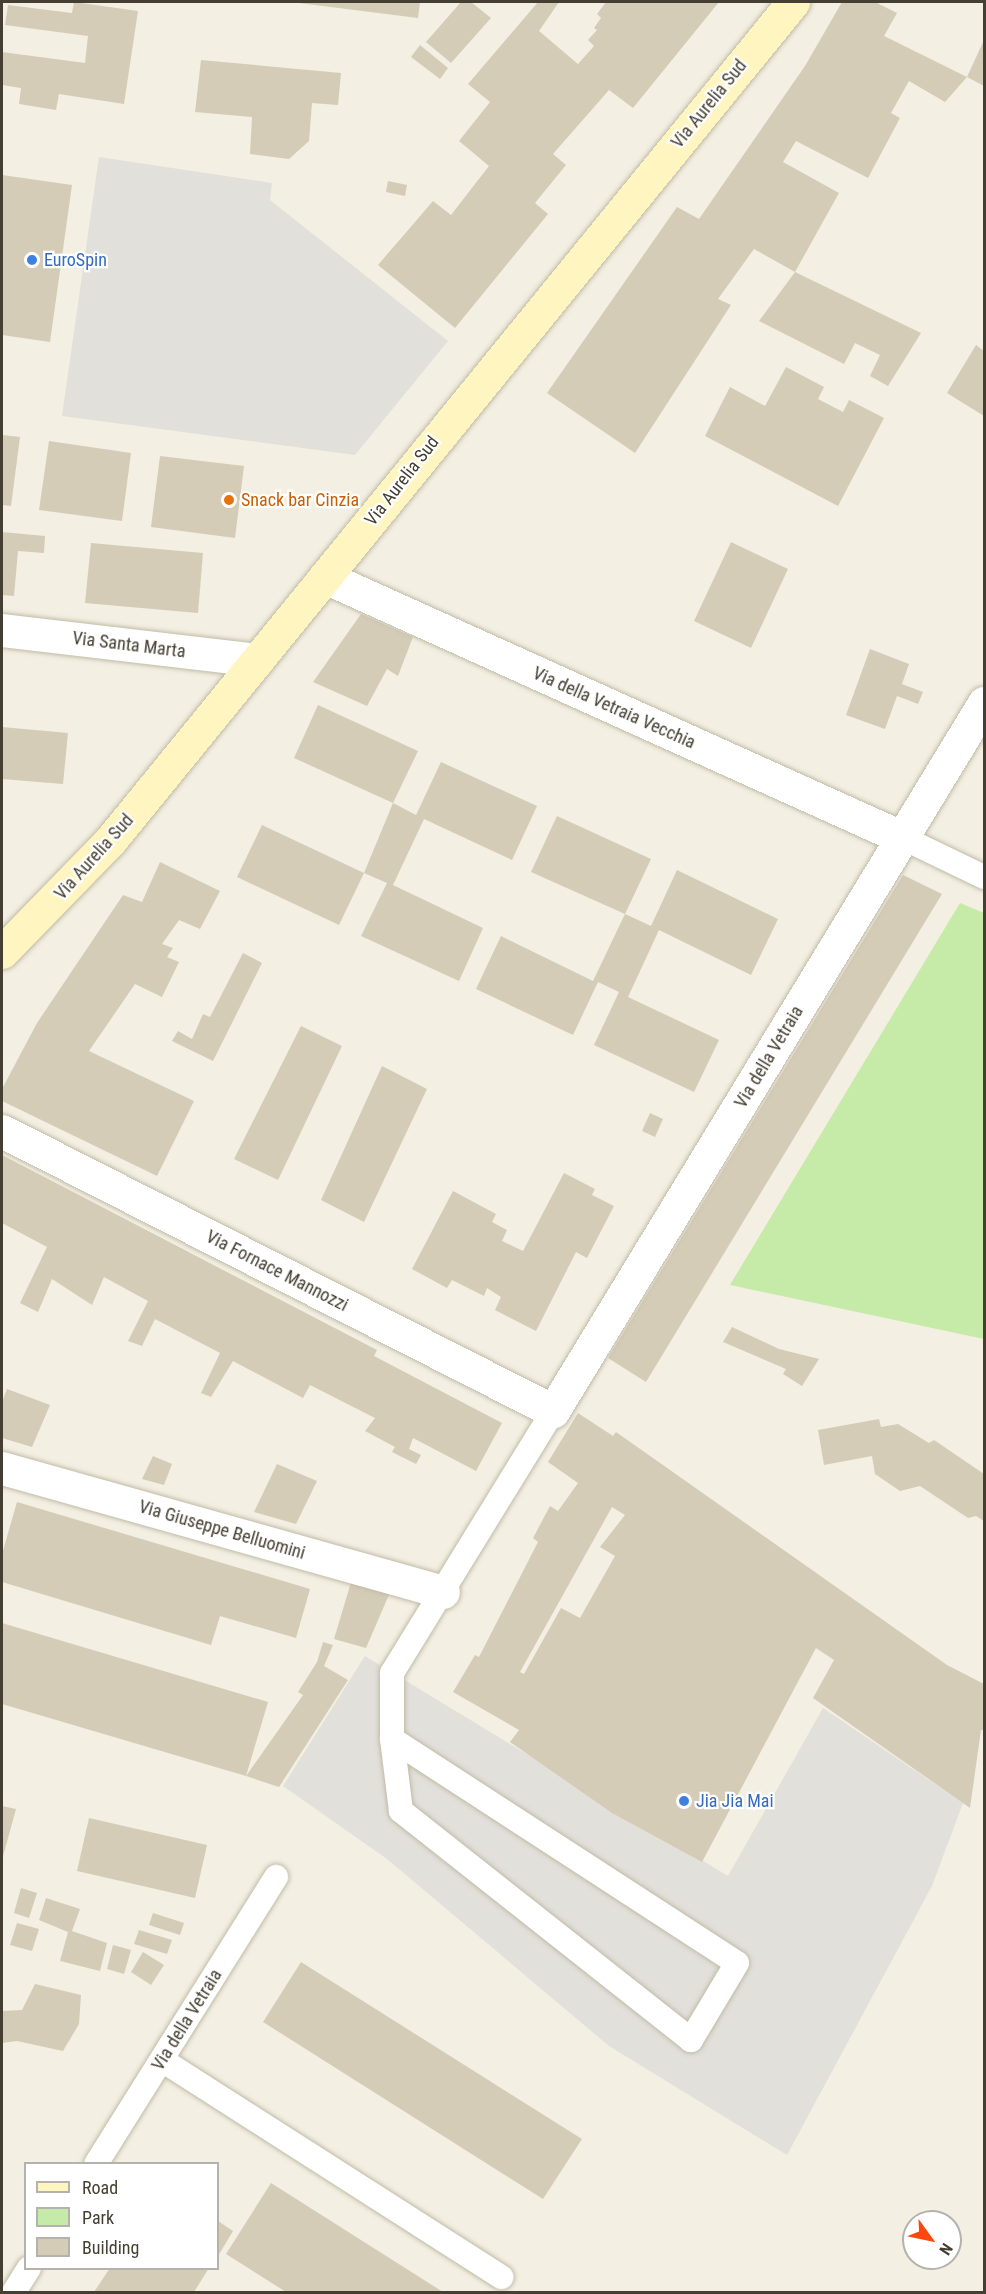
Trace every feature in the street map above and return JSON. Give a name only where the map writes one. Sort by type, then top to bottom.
[{"type":"main road","name":"Via Aurelia Sud","points":[[2,952],[110,841],[793,2]]},
{"type":"street","name":"Via della Vetraia Vecchia","points":[[325,578],[903,838]]},
{"type":"street","name":"Via Santa Marta","points":[[2,630],[256,660]]},
{"type":"street","name":"Via della Vetraia","points":[[553,1412],[984,703]]},
{"type":"street","name":"Via Fornace Mannozzi","points":[[2,1131],[553,1412]]},
{"type":"street","name":"Via Giuseppe Belluomini","points":[[2,1468],[443,1592]]},
{"type":"lane","points":[[903,838],[984,877]]},
{"type":"lane","points":[[392,1739],[737,1963],[691,2040],[401,1810],[392,1739],[392,1672],[553,1412]]},
{"type":"lane","name":"Via della Vetraia","points":[[97,2162],[276,1876]]},
{"type":"lane","points":[[162,2060],[501,2277]]},
{"type":"lane","points":[[14,2292],[28,2270]]},
{"type":"green space","points":[[960,903],[984,913],[984,1339],[730,1285]]},
{"type":"shaded area","points":[[99,157],[272,183],[270,200],[448,341],[355,455],[62,416]]},
{"type":"shaded area","points":[[365,1656],[728,1876],[823,1708],[963,1803],[932,1886],[787,2155],[609,2046],[387,1859],[283,1786]]},
{"type":"building","points":[[74,2],[138,11],[124,104],[59,94],[56,110],[19,104],[21,88],[2,85],[2,52],[85,63],[88,36],[5,25],[8,5],[72,13]]},
{"type":"building","points":[[291,2],[420,2],[418,18]]},
{"type":"building","points":[[461,2],[471,2],[491,18],[451,63],[426,42]]},
{"type":"building","points":[[538,2],[559,2],[539,31],[578,64],[594,46],[588,40],[597,30],[594,28],[601,18],[597,14],[606,2],[719,2],[633,108],[609,90],[553,154],[566,165],[535,203],[548,214],[455,328],[378,265],[433,201],[451,215],[489,166],[459,141],[490,102],[468,84]]},
{"type":"building","points":[[842,2],[875,2],[897,13],[884,36],[967,77],[945,102],[909,81],[891,113],[900,118],[868,178],[796,141],[783,162],[839,193],[795,272],[754,249],[718,299],[731,305],[635,453],[547,393],[677,207],[699,219],[805,66]]},
{"type":"building","points":[[984,40],[984,86],[967,77]]},
{"type":"building","points":[[420,45],[448,68],[440,79],[411,57]]},
{"type":"building","points":[[201,60],[341,73],[338,105],[312,103],[309,141],[289,159],[250,154],[252,117],[195,112]]},
{"type":"building","name":"EuroSpin","points":[[2,175],[72,185],[50,342],[2,335]]},
{"type":"building","points":[[388,181],[407,185],[405,196],[386,192]]},
{"type":"building","points":[[795,272],[921,333],[888,386],[870,376],[880,355],[855,343],[844,364],[759,321]]},
{"type":"building","points":[[976,345],[984,351],[984,416],[947,393]]},
{"type":"building","points":[[786,367],[824,387],[818,399],[843,412],[849,400],[884,418],[838,506],[705,436],[730,387],[765,406]]},
{"type":"building","points":[[2,435],[20,437],[11,506],[2,505]]},
{"type":"building","points":[[49,441],[131,453],[122,521],[39,510]]},
{"type":"building","points":[[160,456],[244,466],[235,538],[151,527]]},
{"type":"building","points":[[2,532],[45,536],[44,553],[18,551],[14,596],[2,595]]},
{"type":"building","points":[[731,542],[788,569],[751,648],[694,621]]},
{"type":"building","points":[[91,543],[203,553],[198,613],[85,603]]},
{"type":"building","points":[[361,614],[413,637],[398,676],[387,669],[367,706],[313,682]]},
{"type":"building","points":[[870,649],[909,664],[902,684],[923,692],[918,704],[897,696],[885,729],[846,715]]},
{"type":"building","points":[[318,705],[418,751],[393,803],[294,758]]},
{"type":"building","points":[[2,727],[68,733],[63,784],[2,779]]},
{"type":"building","points":[[441,762],[537,806],[512,860],[424,819],[393,885],[483,928],[459,981],[361,936],[387,883],[364,873],[393,803],[416,815]]},
{"type":"building","points":[[557,816],[651,859],[625,914],[531,872]]},
{"type":"building","points":[[262,825],[364,873],[339,925],[237,877]]},
{"type":"building","points":[[160,862],[220,891],[200,929],[179,920],[162,944],[173,948],[167,957],[179,962],[162,997],[135,984],[89,1051],[194,1101],[157,1176],[2,1101],[2,1089],[37,1023],[123,895],[142,902]]},
{"type":"building","points":[[677,870],[778,919],[751,975],[659,930],[628,997],[719,1040],[694,1092],[594,1045],[619,992],[598,982],[573,1035],[476,989],[501,936],[593,981],[625,914],[651,926]]},
{"type":"building","points":[[903,875],[942,894],[646,1382],[608,1358]]},
{"type":"building","points":[[243,953],[262,963],[213,1061],[172,1041],[178,1031],[192,1039],[203,1014],[210,1017]]},
{"type":"building","points":[[301,1026],[342,1046],[278,1180],[234,1159]]},
{"type":"building","points":[[382,1066],[427,1089],[364,1222],[321,1200]]},
{"type":"building","points":[[650,1113],[663,1119],[655,1137],[642,1131]]},
{"type":"building","points":[[2,1155],[377,1350],[374,1356],[502,1423],[476,1471],[413,1438],[409,1449],[421,1455],[416,1464],[392,1452],[395,1447],[365,1431],[375,1418],[310,1385],[303,1398],[233,1361],[211,1397],[201,1393],[220,1353],[155,1319],[142,1346],[128,1341],[148,1301],[104,1277],[92,1305],[52,1279],[38,1312],[20,1303],[47,1247],[2,1223]]},
{"type":"building","points":[[564,1173],[595,1189],[592,1195],[614,1206],[587,1258],[576,1252],[536,1331],[495,1310],[501,1297],[487,1288],[484,1296],[452,1280],[447,1288],[412,1269],[453,1191],[496,1214],[492,1222],[507,1230],[502,1241],[523,1251]]},
{"type":"building","points":[[732,1327],[779,1349],[819,1359],[802,1386],[783,1374],[786,1369],[723,1342]]},
{"type":"building","points":[[7,1389],[50,1405],[32,1447],[2,1438],[2,1402]]},
{"type":"building","points":[[578,1413],[613,1436],[616,1432],[947,1665],[984,1684],[984,1730],[981,1730],[970,1808],[813,1698],[834,1660],[816,1648],[702,1862],[612,1813],[510,1742],[519,1730],[453,1692],[475,1655],[479,1657],[538,1542],[533,1538],[550,1506],[558,1511],[578,1483],[548,1462]],"holes":[[[612,1507],[625,1515],[600,1547],[615,1556],[580,1618],[561,1608],[524,1674],[520,1672]]]},
{"type":"building","points":[[879,1419],[881,1427],[898,1424],[929,1443],[934,1440],[984,1474],[984,1521],[976,1516],[968,1518],[920,1486],[900,1491],[875,1474],[872,1456],[824,1465],[818,1430]]},
{"type":"building","points":[[153,1456],[172,1464],[164,1485],[142,1479]]},
{"type":"building","points":[[277,1464],[317,1481],[296,1524],[254,1512]]},
{"type":"building","points":[[17,1502],[310,1589],[296,1638],[220,1616],[211,1645],[2,1582],[2,1554]]},
{"type":"building","points":[[352,1579],[391,1590],[366,1648],[334,1639]]},
{"type":"building","points":[[2,1623],[268,1702],[246,1776],[2,1704]]},
{"type":"building","points":[[323,1642],[333,1645],[324,1666],[348,1680],[279,1787],[246,1776],[303,1695],[298,1692],[317,1662]]},
{"type":"building","points":[[2,1806],[16,1809],[2,1860]]},
{"type":"building","points":[[89,1818],[207,1845],[195,1898],[77,1871]]},
{"type":"building","points":[[21,1888],[37,1893],[29,1918],[14,1913]]},
{"type":"building","points":[[46,1898],[80,1909],[72,1931],[107,1943],[100,1971],[60,1961],[68,1932],[39,1920]]},
{"type":"building","points":[[153,1913],[184,1923],[180,1935],[149,1925]]},
{"type":"building","points":[[17,1923],[39,1929],[32,1951],[10,1945]]},
{"type":"building","points":[[139,1930],[172,1940],[167,1954],[134,1944]]},
{"type":"building","points":[[113,1945],[131,1950],[124,1974],[107,1969]]},
{"type":"building","points":[[143,1952],[164,1965],[151,1985],[131,1972]]},
{"type":"building","points":[[301,1962],[582,2139],[543,2199],[263,2022]]},
{"type":"building","points":[[35,1984],[81,1995],[79,2024],[63,2051],[17,2041],[2,2043],[2,2011],[22,2010]]},
{"type":"building","points":[[271,2183],[443,2292],[286,2292],[226,2254]]},
{"type":"building","points":[[219,2222],[233,2231],[219,2254]]},
{"type":"building","points":[[109,2270],[208,2270],[194,2292],[94,2292]]},
{"type":"place","name":"EuroSpin","points":[[32,260]]},
{"type":"place","name":"Snack bar Cinzia","points":[[229,500]]},
{"type":"place","name":"Jia Jia Mai","points":[[684,1801]]}]
